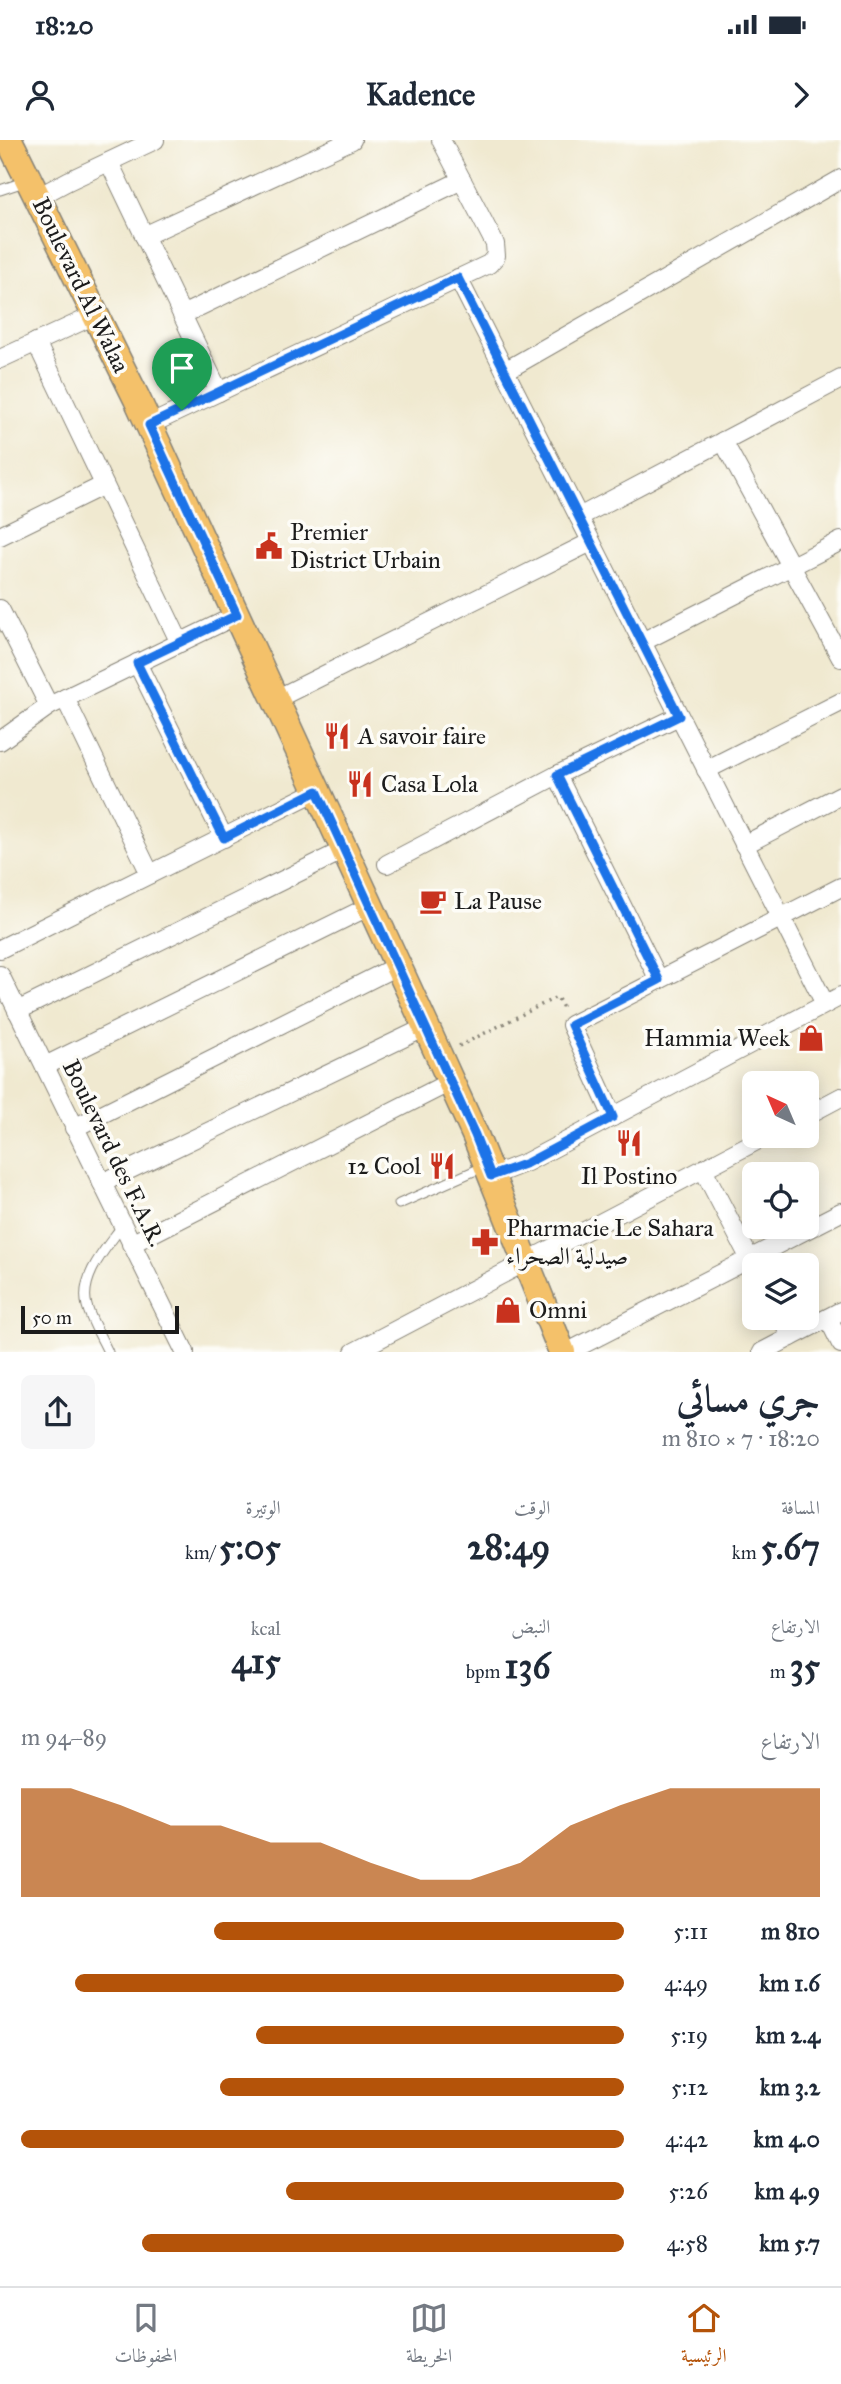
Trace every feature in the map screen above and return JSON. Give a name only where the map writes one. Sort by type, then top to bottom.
[{"type":"main road","name":"Boulevard Al Walaa","points":[[9,140],[149,425],[426,1027],[489,1171],[562,1352]]},
{"type":"street","points":[[34,189],[68,181],[155,140]]},
{"type":"street","points":[[144,236],[352,140]]},
{"type":"street","points":[[149,425],[489,264],[496,256],[495,244],[441,140]]},
{"type":"street","points":[[109,162],[219,392]]},
{"type":"street","points":[[505,371],[841,179]]},
{"type":"street","points":[[182,315],[462,180]]},
{"type":"street","points":[[458,278],[825,1004]]},
{"type":"street","points":[[0,359],[94,315]]},
{"type":"street","points":[[36,342],[180,643]]},
{"type":"street","points":[[579,517],[841,379]]},
{"type":"street","points":[[723,441],[841,658]]},
{"type":"street","points":[[0,536],[104,485]]},
{"type":"street","points":[[642,642],[841,541]]},
{"type":"street","points":[[276,699],[591,542]]},
{"type":"street","points":[[0,609],[57,702],[150,874]]},
{"type":"street","points":[[0,741],[57,702],[237,615]]},
{"type":"street","points":[[137,663],[224,838]]},
{"type":"street","points":[[706,770],[841,702]]},
{"type":"street","points":[[387,864],[557,775],[679,716]]},
{"type":"street","points":[[557,775],[659,980]]},
{"type":"street","points":[[0,949],[317,791]]},
{"type":"street","points":[[744,845],[841,795]]},
{"type":"street","points":[[17,1011],[344,850]]},
{"type":"street","points":[[613,1117],[571,1025],[841,887]]},
{"type":"street","points":[[44,1066],[370,906]]},
{"type":"street","points":[[74,1128],[397,967]]},
{"type":"street","name":"Boulevard des F.A.R.","points":[[0,975],[185,1352]]},
{"type":"street","points":[[489,1171],[527,1163],[841,996]]},
{"type":"street","points":[[102,1183],[426,1027]]},
{"type":"street","points":[[131,1244],[450,1082]]},
{"type":"street","points":[[819,1109],[841,1097]]},
{"type":"street","points":[[354,1352],[743,1148]]},
{"type":"street","points":[[703,1169],[747,1253]]},
{"type":"street","points":[[769,1253],[841,1212]]},
{"type":"street","points":[[568,1352],[742,1268]]},
{"type":"street","points":[[762,1352],[834,1314],[841,1344]]},
{"type":"street","points":[[787,1330],[791,1337]]},
{"type":"lane","points":[[0,190],[34,189]]},
{"type":"lane","points":[[399,1204],[489,1171]]},
{"type":"lane","points":[[108,1352],[86,1304],[87,1283],[96,1262],[122,1226]]},
{"type":"path","points":[[439,1056],[557,997],[571,1025]]},
{"type":"place","name":"Premier District Urbain","points":[[269,546]]},
{"type":"place","name":"A savoir faire","points":[[337,736]]},
{"type":"place","name":"Casa Lola","points":[[360,784]]},
{"type":"place","name":"La Pause","points":[[433,901]]},
{"type":"place","name":"Hammia Week","points":[[811,1038]]},
{"type":"place","name":"Il Postino","points":[[629,1143]]},
{"type":"place","name":"12 Cool","points":[[442,1166]]},
{"type":"place","name":"Pharmacie Le Sahara صيدلية الصحراء","points":[[485,1242]]},
{"type":"place","name":"Omni","points":[[508,1310]]},
{"type":"route","points":[[458,278],[679,716],[557,775],[659,980],[571,1025],[613,1117],[527,1163],[491,1176],[475,1135],[317,791],[224,838],[137,663],[237,615],[149,425],[182,410],[458,278]]}]
